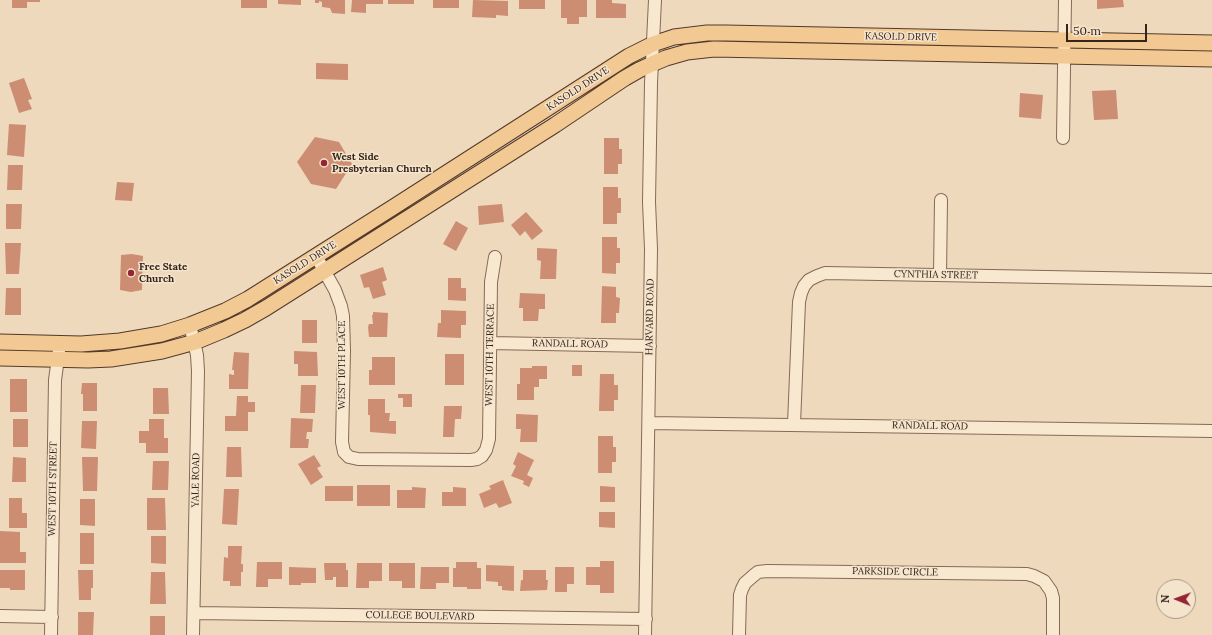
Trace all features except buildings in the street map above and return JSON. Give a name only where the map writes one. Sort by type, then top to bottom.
[{"type":"main road","name":"KASOLD DRIVE","points":[[0,342],[100,343],[120,341],[162,334],[225,311],[248,299],[629,56],[653,44],[674,37],[726,33],[1212,43]]},
{"type":"main road","name":"KASOLD DRIVE","points":[[0,358],[88,360],[117,358],[162,351],[195,342],[245,320],[554,125],[625,78],[652,64],[687,52],[714,49],[1212,59]]},
{"type":"street","name":"HARVARD ROAD","points":[[645,635],[651,249],[649,202],[655,0]]},
{"type":"street","points":[[1063,138],[1066,0]]},
{"type":"street","points":[[940,275],[941,200]]},
{"type":"street","name":"WEST 10TH PLACE","points":[[316,256],[338,297],[343,316],[344,351],[342,449],[346,454],[353,458],[363,459],[471,460],[477,459],[484,453]]},
{"type":"street","name":"WEST 10TH TERRACE","points":[[484,453],[489,439],[491,282],[495,257]]},
{"type":"street","name":"CYNTHIA STREET","points":[[794,424],[800,293],[809,280],[825,273],[1212,280]]},
{"type":"street","name":"YALE ROAD","points":[[190,325],[195,342],[198,371],[193,635]]},
{"type":"street","name":"WEST 10TH STREET","points":[[51,635],[55,380],[60,343]]},
{"type":"street","name":"RANDALL ROAD","points":[[490,343],[650,346]]},
{"type":"street","name":"RANDALL ROAD","points":[[649,422],[1212,431]]},
{"type":"street","name":"PARKSIDE CIRCLE","points":[[739,635],[740,595],[744,583],[758,572],[767,571],[1027,574],[1044,581],[1048,586],[1053,598],[1053,635]]},
{"type":"street","name":"COLLEGE BOULEVARD","points":[[194,613],[646,619]]},
{"type":"street","points":[[0,616],[52,617]]},
{"type":"place","name":"West Side Presbyterian Church","points":[[324,163]]},
{"type":"place","name":"Free State Church","points":[[131,273]]}]
